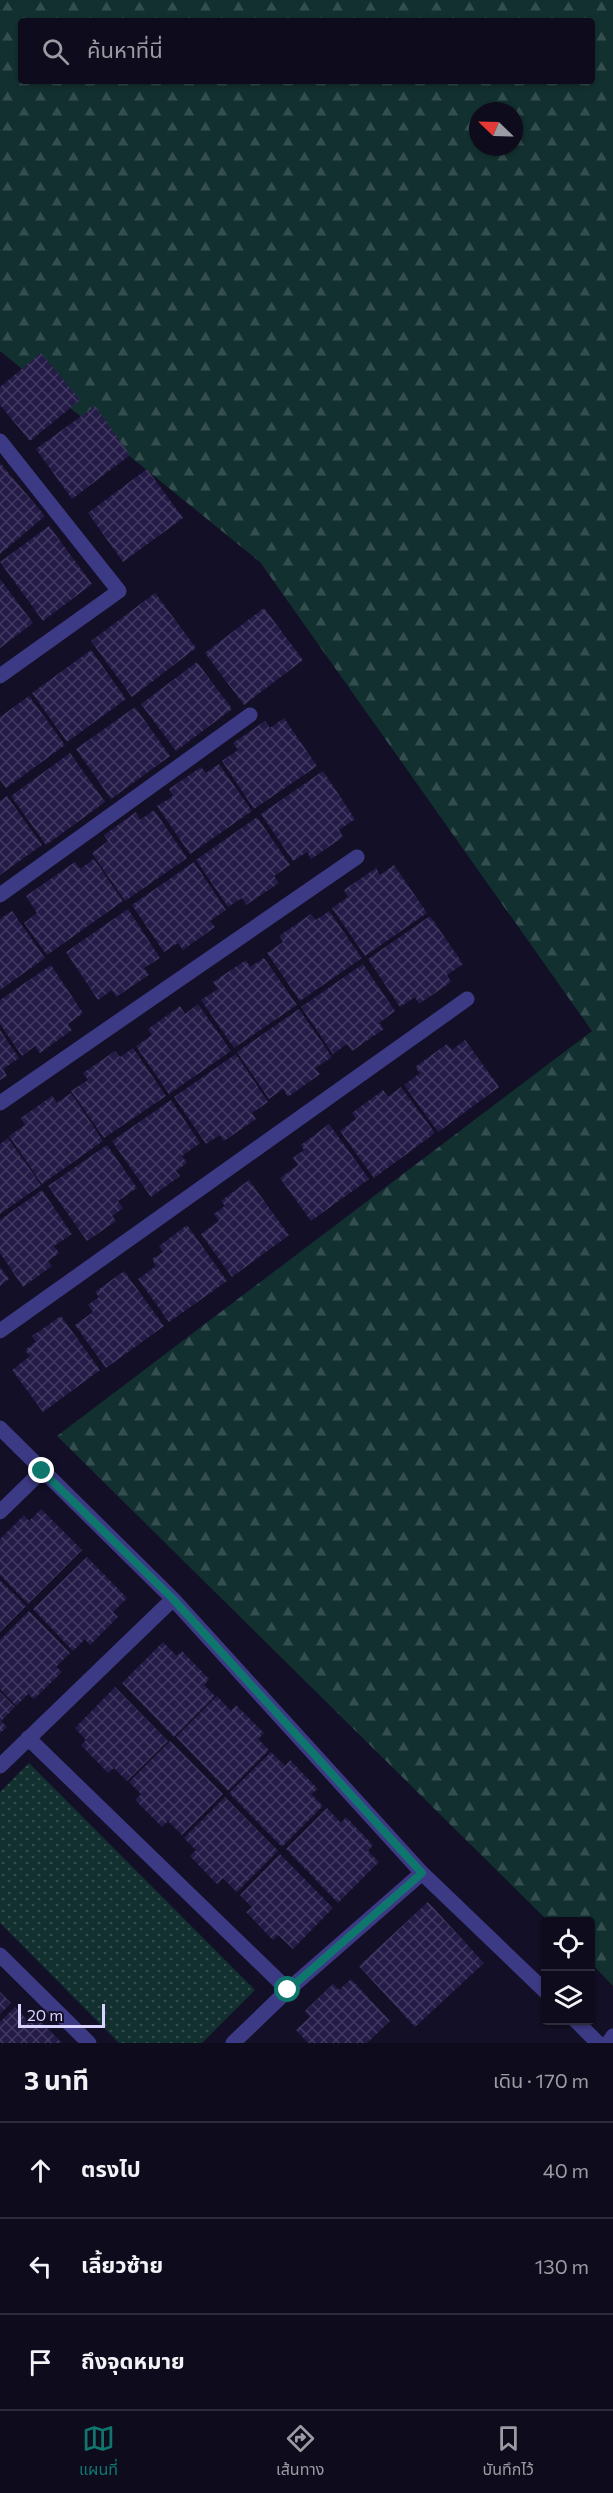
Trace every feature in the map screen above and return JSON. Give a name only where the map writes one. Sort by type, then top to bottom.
[{"type":"street","points":[[0,441],[119,591],[0,676]]},
{"type":"street","points":[[0,895],[250,715]]},
{"type":"street","points":[[0,1103],[357,857]]},
{"type":"street","points":[[0,1331],[466,999]]},
{"type":"street","points":[[0,1428],[173,1599],[422,1873],[541,1987]]},
{"type":"street","points":[[0,1512],[42,1471]]},
{"type":"street","points":[[0,1766],[173,1599]]},
{"type":"street","points":[[28,1738],[288,1990]]},
{"type":"street","points":[[233,2043],[288,1990],[422,1873]]},
{"type":"street","points":[[0,1955],[89,2043]]},
{"type":"street","points":[[580,2025],[598,2043]]},
{"type":"street","points":[[608,2043],[613,2036]]},
{"type":"green space","points":[[0,0],[613,0],[613,1986],[595,1967],[595,1917],[544,1917],[57,1436],[592,1031],[260,562],[0,351]]},
{"type":"green space","points":[[29,1763],[255,1990],[202,2043],[119,2043],[0,1923],[0,1792]]},
{"type":"building","points":[[41,353],[80,400],[30,441],[0,405],[0,387]]},
{"type":"building","points":[[95,406],[130,455],[72,499],[36,449]]},
{"type":"building","points":[[0,463],[45,516],[0,554]]},
{"type":"building","points":[[147,469],[183,518],[123,562],[88,513]]},
{"type":"building","points":[[49,526],[92,584],[43,621],[0,562]]},
{"type":"building","points":[[0,579],[33,623],[0,648]]},
{"type":"building","points":[[155,593],[196,648],[132,697],[91,641]]},
{"type":"building","points":[[264,608],[303,660],[244,705],[205,653]]},
{"type":"building","points":[[91,650],[126,699],[67,742],[32,693]]},
{"type":"building","points":[[197,662],[232,709],[176,751],[141,704]]},
{"type":"building","points":[[29,696],[65,745],[6,788],[0,780],[0,717]]},
{"type":"building","points":[[135,707],[170,756],[111,799],[76,749]]},
{"type":"building","points":[[284,718],[317,766],[254,809],[222,761],[238,750],[233,743],[265,721],[270,728]]},
{"type":"building","points":[[70,753],[105,802],[46,845],[11,796]]},
{"type":"building","points":[[219,764],[252,811],[190,854],[157,806],[173,796],[169,789],[201,767],[206,773]]},
{"type":"building","points":[[323,771],[355,819],[339,830],[343,837],[311,859],[307,852],[293,861],[261,814]]},
{"type":"building","points":[[7,796],[42,845],[0,875],[0,801]]},
{"type":"building","points":[[154,810],[187,858],[125,901],[92,853],[108,841],[104,835],[136,812],[140,820]]},
{"type":"building","points":[[257,817],[290,865],[274,876],[279,883],[246,905],[242,898],[228,907],[196,860]]},
{"type":"building","points":[[94,859],[123,901],[47,955],[24,923],[37,913],[26,896],[75,862],[80,869]]},
{"type":"building","points":[[194,862],[226,910],[210,921],[215,927],[183,950],[178,943],[164,952],[132,905]]},
{"type":"building","points":[[394,865],[427,913],[365,956],[332,908],[348,897],[344,890],[376,868],[380,875]]},
{"type":"building","points":[[128,909],[160,958],[144,968],[149,975],[116,997],[112,990],[98,1000],[66,952]]},
{"type":"building","points":[[12,911],[45,958],[0,990],[0,919]]},
{"type":"building","points":[[329,911],[362,958],[300,1001],[267,953],[283,942],[279,936],[311,914],[316,920]]},
{"type":"building","points":[[430,916],[463,964],[447,975],[451,982],[419,1004],[415,997],[400,1007],[368,959]]},
{"type":"building","points":[[264,958],[297,1005],[234,1048],[201,1000],[218,989],[213,982],[246,960],[250,967]]},
{"type":"building","points":[[363,964],[395,1011],[379,1023],[384,1029],[352,1051],[347,1044],[333,1054],[301,1007]]},
{"type":"building","points":[[51,965],[83,1013],[68,1024],[72,1030],[40,1053],[35,1046],[22,1056],[0,1024],[0,1000]]},
{"type":"building","points":[[198,1004],[231,1051],[169,1094],[136,1046],[152,1035],[148,1029],[180,1006],[185,1014]]},
{"type":"building","points":[[299,1009],[332,1057],[315,1068],[320,1074],[288,1097],[283,1089],[269,1099],[237,1052]]},
{"type":"building","points":[[0,1030],[19,1058],[3,1069],[7,1076],[0,1080]]},
{"type":"building","points":[[465,1040],[499,1087],[438,1132],[404,1085],[420,1073],[415,1067],[447,1044],[452,1050]]},
{"type":"building","points":[[133,1048],[166,1096],[104,1138],[71,1091],[88,1080],[83,1073],[115,1051],[120,1057]]},
{"type":"building","points":[[236,1054],[268,1102],[252,1113],[256,1119],[224,1141],[220,1135],[206,1144],[174,1097]]},
{"type":"building","points":[[401,1087],[435,1133],[374,1178],[340,1131],[356,1119],[352,1113],[383,1090],[388,1097]]},
{"type":"building","points":[[71,1093],[103,1141],[42,1184],[9,1136],[25,1125],[21,1118],[52,1096],[57,1103]]},
{"type":"building","points":[[171,1100],[200,1143],[182,1156],[187,1163],[176,1171],[180,1176],[151,1197],[112,1141]]},
{"type":"building","points":[[329,1124],[369,1179],[311,1221],[280,1178],[298,1165],[293,1158],[304,1150],[301,1145]]},
{"type":"building","points":[[8,1138],[41,1185],[0,1214],[0,1144]]},
{"type":"building","points":[[107,1145],[137,1188],[118,1201],[123,1208],[112,1216],[116,1221],[87,1241],[48,1186]]},
{"type":"building","points":[[249,1180],[289,1235],[232,1277],[201,1234],[219,1221],[214,1214],[225,1206],[221,1201]]},
{"type":"building","points":[[42,1190],[72,1234],[54,1246],[59,1253],[48,1261],[52,1266],[23,1287],[0,1253],[0,1220]]},
{"type":"building","points":[[187,1225],[227,1281],[169,1322],[138,1279],[156,1266],[152,1259],[163,1252],[159,1246]]},
{"type":"building","points":[[0,1267],[9,1279],[0,1286]]},
{"type":"building","points":[[124,1271],[164,1326],[106,1368],[75,1325],[93,1312],[88,1305],[99,1297],[95,1292]]},
{"type":"building","points":[[61,1316],[100,1370],[43,1412],[12,1370],[30,1356],[25,1350],[36,1342],[32,1336]]},
{"type":"building","points":[[41,1509],[82,1550],[28,1604],[0,1575],[0,1539],[24,1515],[29,1521]]},
{"type":"building","points":[[87,1557],[127,1598],[113,1612],[118,1617],[90,1645],[85,1639],[73,1651],[33,1609]]},
{"type":"building","points":[[0,1580],[26,1606],[0,1632]]},
{"type":"building","points":[[29,1611],[70,1653],[56,1667],[62,1672],[34,1699],[28,1694],[16,1706],[0,1689],[0,1640]]},
{"type":"building","points":[[163,1642],[177,1656],[182,1651],[209,1679],[204,1685],[215,1696],[174,1737],[122,1683]]},
{"type":"building","points":[[115,1687],[168,1741],[127,1781],[114,1768],[108,1773],[81,1745],[86,1740],[75,1728]]},
{"type":"building","points":[[0,1692],[15,1707],[1,1721],[7,1727],[0,1733]]},
{"type":"building","points":[[217,1696],[231,1711],[236,1705],[264,1733],[258,1739],[269,1750],[228,1791],[176,1737]]},
{"type":"building","points":[[170,1741],[223,1794],[182,1835],[168,1821],[162,1827],[135,1800],[141,1794],[129,1782]]},
{"type":"building","points":[[271,1752],[285,1766],[290,1760],[318,1789],[311,1794],[323,1806],[282,1847],[229,1793]]},
{"type":"building","points":[[225,1797],[278,1851],[237,1892],[223,1878],[217,1884],[190,1856],[196,1850],[184,1838]]},
{"type":"building","points":[[327,1808],[341,1823],[346,1817],[373,1845],[368,1851],[379,1862],[338,1903],[286,1849]]},
{"type":"building","points":[[280,1854],[333,1908],[293,1949],[278,1935],[273,1940],[246,1912],[252,1907],[240,1895]]},
{"type":"building","points":[[428,1902],[484,1963],[415,2027],[359,1966]]},
{"type":"building","points":[[351,1979],[390,2021],[367,2043],[308,2043],[296,2030],[310,2017],[305,2011],[333,1984],[339,1990]]},
{"type":"building","points":[[0,1992],[11,2003],[0,2014]]},
{"type":"building","points":[[15,2007],[28,2021],[34,2015],[62,2043],[0,2043],[0,2022]]},
{"type":"route","points":[[42,1471],[173,1599],[422,1873],[288,1990]]}]
